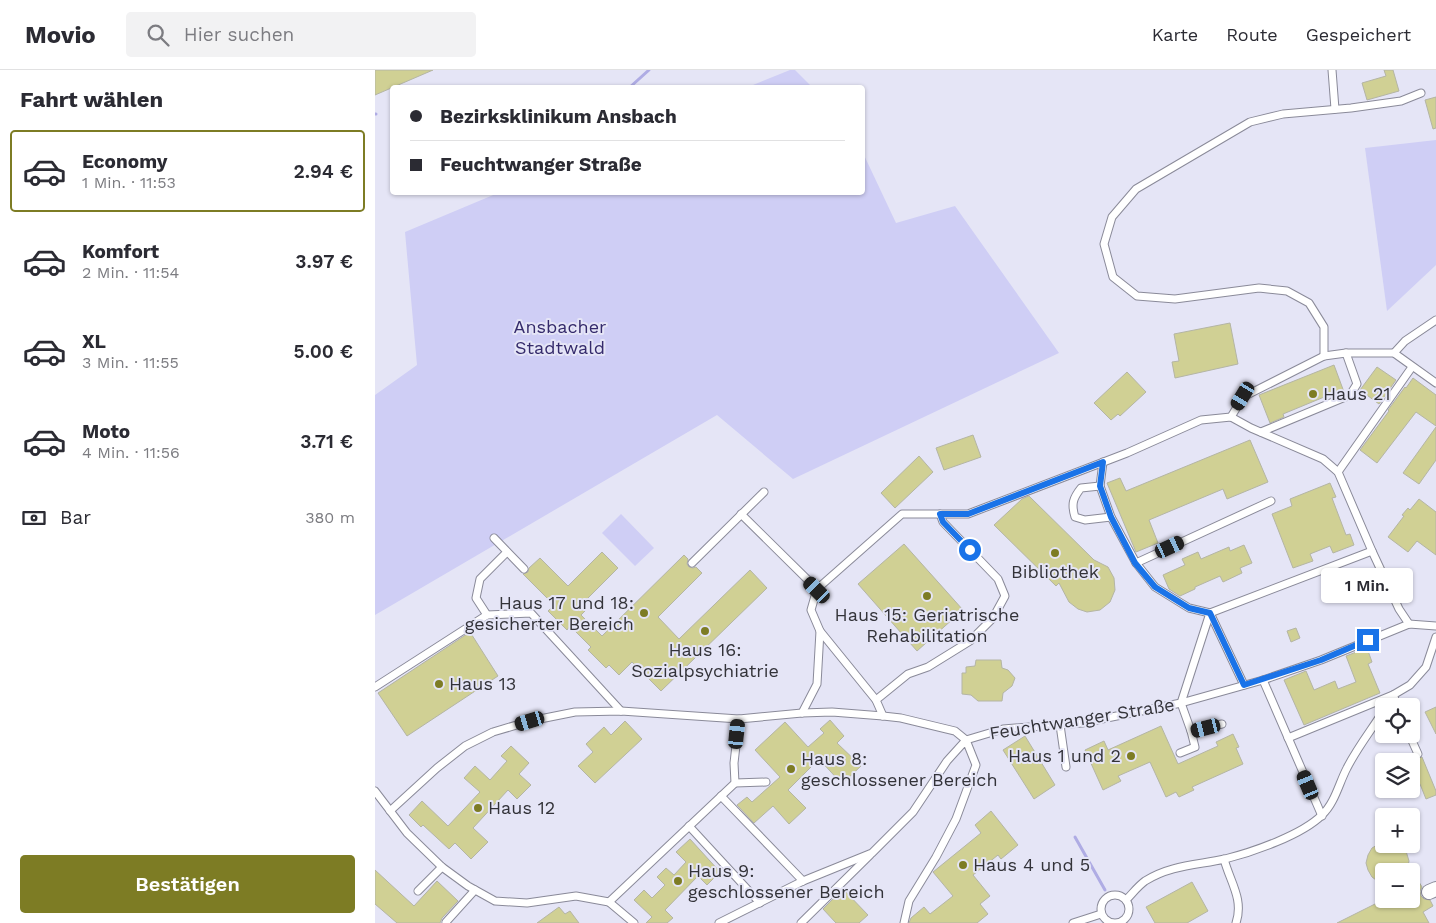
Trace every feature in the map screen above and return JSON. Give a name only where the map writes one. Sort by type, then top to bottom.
[{"type":"lane","points":[[1332,70],[1335,109]]},
{"type":"lane","points":[[1324,356],[1324,327],[1309,303],[1287,291],[1259,288],[1175,299],[1137,296],[1113,277],[1104,244],[1112,217],[1136,189],[1250,122],[1283,114],[1401,101],[1421,94]]},
{"type":"lane","points":[[1394,353],[1405,341],[1436,320]]},
{"type":"lane","points":[[1261,432],[1350,396],[1357,384],[1346,353]]},
{"type":"lane","points":[[1231,417],[1243,396],[1324,356],[1346,353],[1394,353],[1436,383]]},
{"type":"lane","points":[[1338,472],[1412,367]]},
{"type":"lane","points":[[883,716],[877,700],[820,631],[811,610],[817,590],[902,514],[968,514],[1103,462],[1201,420],[1231,417],[1323,459],[1338,472],[1399,609],[1409,624]]},
{"type":"lane","points":[[1103,462],[1100,486],[1111,517],[1135,563],[1155,587],[1189,608],[1210,613],[1372,551]]},
{"type":"lane","points":[[1100,486],[1081,488],[1073,498],[1072,508],[1075,517],[1085,520],[1111,517]]},
{"type":"lane","points":[[692,563],[764,492]]},
{"type":"lane","points":[[1135,563],[1271,501]]},
{"type":"lane","points":[[741,514],[817,590]]},
{"type":"lane","points":[[877,700],[908,674],[927,667],[970,641],[993,618],[1005,596],[998,578],[943,522],[940,514]]},
{"type":"lane","points":[[494,538],[524,569]]},
{"type":"lane","points":[[487,615],[477,598],[480,580],[507,552]]},
{"type":"lane","points":[[375,686],[487,615],[531,613],[621,710]]},
{"type":"lane","points":[[1210,613],[1244,685]]},
{"type":"lane","points":[[1180,752],[1195,747],[1181,703],[1210,613]]},
{"type":"lane","name":"Feuchtwanger Straße","points":[[390,811],[437,768],[465,746],[493,732],[530,721],[575,712],[621,710],[739,719],[832,712],[901,718],[955,731],[966,740],[1003,729],[1082,723],[1181,703],[1263,680],[1321,660],[1409,624],[1436,626]]},
{"type":"lane","points":[[801,713],[817,684],[820,631]]},
{"type":"lane","points":[[1288,738],[1393,695],[1410,684],[1426,667],[1436,637]]},
{"type":"lane","points":[[1263,680],[1322,816]]},
{"type":"lane","points":[[735,783],[734,763],[739,719]]},
{"type":"lane","points":[[1191,731],[1222,724]]},
{"type":"lane","points":[[1127,900],[1143,882],[1161,872],[1254,851],[1298,832],[1322,816],[1329,807],[1347,767],[1375,724]]},
{"type":"lane","points":[[1060,725],[1066,767]]},
{"type":"lane","points":[[801,923],[913,812],[947,761],[966,740],[976,765],[971,781],[956,820],[909,901],[904,923]]},
{"type":"lane","points":[[609,902],[735,783],[766,782]]},
{"type":"lane","points":[[375,791],[407,833],[442,867],[475,890],[495,901],[527,903],[576,896],[609,902],[634,923]]},
{"type":"lane","points":[[721,796],[803,881]]},
{"type":"lane","points":[[689,826],[760,903]]},
{"type":"lane","points":[[719,923],[803,881],[872,853]]},
{"type":"lane","points":[[1224,859],[1228,876],[1239,899],[1239,913],[1236,923]]},
{"type":"lane","points":[[419,891],[442,867]]},
{"type":"lane","points":[[446,922],[475,890]]},
{"type":"lane","points":[[1118,894],[1127,900],[1129,911],[1122,921],[1110,922],[1101,914],[1101,904],[1106,897],[1118,894]]},
{"type":"lane","points":[[1073,923],[1101,914]]},
{"type":"green space","points":[[790,70],[795,70],[810,85],[753,85]]},
{"type":"green space","points":[[1436,140],[1436,265],[1387,311],[1365,148]]},
{"type":"green space","name":"Ansbacher Stadtwald","points":[[865,157],[896,223],[955,206],[1059,353],[793,479],[717,415],[375,615],[375,395],[417,365],[405,232],[493,195],[865,195]]},
{"type":"green space","points":[[621,514],[654,548],[635,566],[602,533]]},
{"type":"building","points":[[375,70],[433,70],[398,85],[390,85],[390,89],[375,95]]},
{"type":"building","points":[[1384,70],[1393,70],[1399,91],[1367,100],[1362,83],[1386,76]]},
{"type":"building","points":[[1436,97],[1436,128],[1433,129],[1425,100]]},
{"type":"building","points":[[1230,323],[1238,364],[1175,378],[1172,362],[1179,361],[1174,334]]},
{"type":"building","name":"Haus 21","points":[[1334,365],[1344,392],[1330,397],[1329,395],[1283,414],[1284,417],[1270,423],[1259,395]]},
{"type":"building","points":[[1377,367],[1396,380],[1379,404],[1360,390]]},
{"type":"building","points":[[1127,372],[1146,392],[1120,416],[1118,414],[1111,420],[1094,403]]},
{"type":"building","points":[[1413,378],[1436,395],[1436,426],[1416,412],[1377,463],[1360,450]]},
{"type":"building","points":[[1436,427],[1436,460],[1419,484],[1403,473]]},
{"type":"building","points":[[973,435],[981,457],[944,470],[936,448]]},
{"type":"building","points":[[1250,440],[1268,482],[1227,499],[1223,489],[1149,520],[1158,543],[1136,552],[1107,483],[1120,478],[1126,491]]},
{"type":"building","points":[[919,456],[933,472],[895,508],[881,493]]},
{"type":"building","points":[[1330,483],[1336,497],[1332,498],[1346,535],[1350,534],[1354,545],[1333,553],[1330,546],[1310,554],[1313,561],[1293,568],[1272,514],[1292,506],[1290,499]]},
{"type":"building","points":[[1029,496],[1094,560],[1108,567],[1114,578],[1115,590],[1110,602],[1100,610],[1087,612],[1078,609],[1069,602],[1059,583],[1056,586],[994,525],[1022,499]]},
{"type":"building","points":[[1419,499],[1436,512],[1436,555],[1417,541],[1408,552],[1388,537],[1404,516],[1402,515],[1408,508],[1410,510]]},
{"type":"building","name":"Haus 15: Geriatrische Rehabilitation","points":[[904,544],[963,610],[917,651],[858,584]]},
{"type":"building","points":[[1244,545],[1252,563],[1240,568],[1242,573],[1223,582],[1220,576],[1180,596],[1169,589],[1163,575],[1185,565],[1182,559],[1198,552],[1201,559],[1229,547],[1230,551]]},
{"type":"building","name":"Haus 17 und 18: gesicherter Bereich","points":[[602,552],[618,568],[581,605],[586,610],[581,615],[602,636],[684,555],[688,559],[687,564],[689,567],[696,567],[702,573],[658,617],[679,639],[750,570],[767,588],[661,691],[632,662],[619,675],[609,665],[606,668],[588,650],[591,647],[570,626],[567,630],[548,611],[554,605],[523,574],[528,572],[529,568],[540,558],[568,586]]},
{"type":"building","points":[[1296,628],[1300,638],[1291,642],[1287,631]]},
{"type":"building","name":"Haus 13","points":[[470,632],[498,676],[407,736],[378,693]]},
{"type":"building","points":[[1367,648],[1372,662],[1368,664],[1380,693],[1304,725],[1284,680],[1306,671],[1314,690],[1335,681],[1338,689],[1356,682],[1346,656]]},
{"type":"building","points":[[976,660],[1001,660],[1002,668],[1008,670],[1015,678],[1012,686],[1003,693],[1002,701],[978,701],[971,695],[962,694],[962,673],[966,673],[966,667],[975,666]]},
{"type":"building","points":[[1436,707],[1436,734],[1425,712]]},
{"type":"building","name":"Haus 8: geschlossener Bereich","points":[[830,720],[844,736],[837,743],[861,766],[842,784],[819,759],[788,790],[806,808],[789,824],[773,806],[754,823],[737,805],[747,797],[752,802],[780,777],[755,750],[785,722],[808,747],[824,733],[820,729]]},
{"type":"building","points":[[625,721],[642,739],[595,783],[578,766],[593,752],[586,744],[604,727],[611,735]]},
{"type":"building","name":"Haus 1 und 2","points":[[1161,726],[1178,764],[1218,746],[1216,742],[1233,734],[1239,747],[1236,748],[1243,764],[1192,787],[1194,790],[1179,797],[1176,792],[1166,797],[1150,762],[1118,776],[1121,781],[1103,790],[1085,750],[1104,741],[1108,750]]},
{"type":"building","points":[[1025,736],[1055,785],[1034,799],[1003,750]]},
{"type":"building","name":"Haus 12","points":[[511,746],[529,763],[519,774],[531,785],[517,799],[508,790],[473,828],[488,842],[471,859],[455,843],[449,849],[409,815],[422,801],[448,826],[480,792],[464,778],[475,766],[490,780],[507,761],[501,756]]},
{"type":"building","points":[[1422,757],[1436,791],[1436,795],[1426,799],[1420,784],[1420,758]]},
{"type":"building","name":"Haus 4 und 5","points":[[991,811],[1018,845],[1001,859],[998,855],[973,875],[990,896],[980,904],[988,914],[977,923],[909,923],[911,918],[924,907],[930,914],[953,896],[933,872],[981,833],[975,825]]},
{"type":"building","name":"Haus 9: geschlossener Bereich","points":[[690,839],[720,872],[707,885],[698,876],[665,910],[673,918],[667,923],[646,923],[652,917],[634,900],[644,890],[652,898],[665,885],[657,877],[666,868],[674,875],[686,862],[676,852]]},
{"type":"building","points":[[1375,846],[1375,853],[1407,853],[1409,863],[1375,863],[1375,879],[1368,870],[1366,863],[1372,848]]},
{"type":"building","points":[[375,870],[414,906],[437,881],[458,901],[442,918],[440,923],[397,923],[375,904]]},
{"type":"building","points":[[1192,882],[1208,911],[1187,923],[1155,923],[1146,907]]},
{"type":"building","points":[[843,889],[868,915],[859,923],[836,923],[823,909]]},
{"type":"building","points":[[1420,891],[1421,896],[1424,899],[1430,900],[1433,906],[1423,912],[1429,923],[1337,923],[1375,904],[1375,908],[1420,908]]},
{"type":"building","points":[[559,907],[565,914],[570,911],[579,923],[537,923]]},
{"type":"waterway","points":[[632,85],[649,70]]},
{"type":"waterway","points":[[1075,837],[1105,890]]},
{"type":"place","name":"Haus 21","points":[[1313,394]]},
{"type":"place","name":"Bibliothek","points":[[1055,553]]},
{"type":"place","name":"Haus 15: Geriatrische Rehabilitation","points":[[927,596]]},
{"type":"place","name":"Haus 17 und 18: gesicherter Bereich","points":[[644,613]]},
{"type":"place","name":"Haus 16: Sozialpsychiatrie","points":[[705,631]]},
{"type":"place","name":"Haus 13","points":[[439,684]]},
{"type":"place","name":"Haus 1 und 2","points":[[1131,756]]},
{"type":"place","name":"Haus 8: geschlossener Bereich","points":[[791,769]]},
{"type":"place","name":"Haus 12","points":[[478,808]]},
{"type":"place","name":"Haus 4 und 5","points":[[963,865]]},
{"type":"place","name":"Haus 9: geschlossener Bereich","points":[[678,881]]},
{"type":"route","points":[[970,550],[943,522],[940,514],[968,514],[1103,462],[1100,486],[1111,517],[1135,563],[1155,587],[1189,608],[1210,613],[1244,685],[1321,660],[1368,640]]}]
